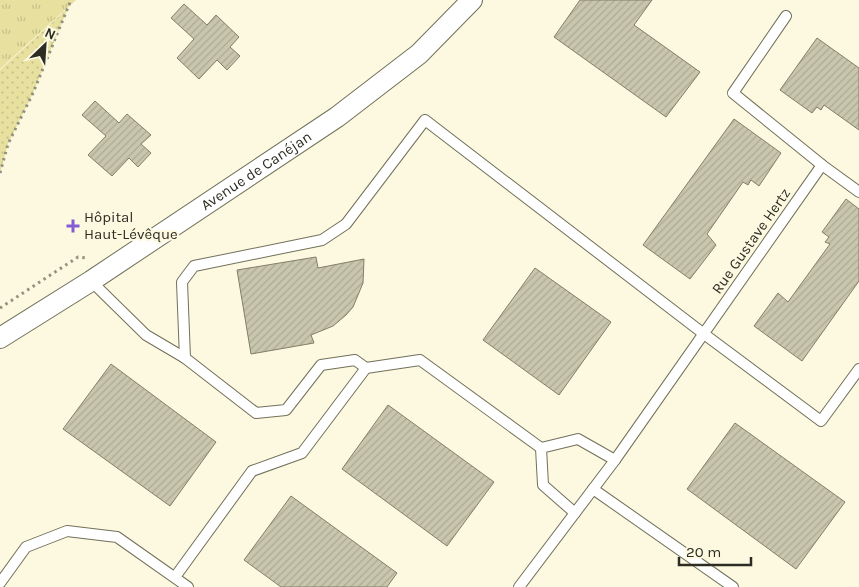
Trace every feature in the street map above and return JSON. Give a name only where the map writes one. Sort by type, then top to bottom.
[{"type":"street","name":"Avenue de Canéjan","points":[[0,338],[91,281],[337,117],[419,54],[472,0]]},
{"type":"lane","points":[[786,16],[733,93],[822,165],[859,192]]},
{"type":"lane","points":[[185,358],[182,282],[194,266],[322,240],[346,224],[425,120],[821,422],[859,369]]},
{"type":"lane","name":"Rue Gustave Hertz","points":[[519,587],[615,460],[822,165]]},
{"type":"lane","points":[[91,281],[146,335],[185,358],[256,413],[286,410],[321,365],[355,360],[366,368],[420,360],[541,448],[578,440],[615,460]]},
{"type":"lane","points":[[174,578],[252,471],[302,453],[366,368]]},
{"type":"lane","points":[[541,448],[543,485],[575,512]]},
{"type":"lane","points":[[593,489],[733,587]]},
{"type":"lane","points":[[0,583],[26,547],[67,530],[117,536],[188,587]]},
{"type":"path","points":[[0,173],[8,144],[33,93],[71,0]]},
{"type":"green space","points":[[0,0],[76,0],[0,69]]},
{"type":"green space","points":[[68,8],[33,93],[8,144],[0,173],[0,70]]},
{"type":"building","points":[[580,0],[652,0],[634,25],[700,72],[666,117],[554,37]]},
{"type":"building","points":[[184,4],[207,25],[216,15],[239,37],[230,47],[240,56],[227,70],[217,60],[199,79],[177,58],[194,39],[171,18]]},
{"type":"building","points":[[817,38],[859,68],[859,130],[824,105],[821,110],[817,107],[812,113],[780,90]]},
{"type":"building","points":[[95,101],[119,123],[127,114],[151,135],[141,144],[151,153],[138,167],[129,158],[112,176],[88,155],[106,136],[82,115]]},
{"type":"building","points":[[734,119],[781,153],[759,186],[751,180],[748,185],[743,182],[707,234],[716,245],[690,279],[643,245]]},
{"type":"building","points":[[846,199],[859,209],[859,281],[802,361],[754,326],[778,293],[788,302],[830,244],[825,242],[829,237],[822,232]]},
{"type":"building","points":[[316,257],[318,268],[364,259],[363,283],[353,307],[333,326],[311,335],[314,343],[251,354],[237,270]]},
{"type":"building","points":[[535,268],[611,322],[559,395],[483,340]]},
{"type":"building","points":[[111,364],[216,442],[170,506],[63,429]]},
{"type":"building","points":[[388,405],[494,482],[447,546],[342,469]]},
{"type":"building","points":[[735,423],[845,502],[796,569],[687,489]]},
{"type":"building","points":[[291,496],[397,573],[387,587],[281,587],[244,560]]},
{"type":"place","name":"Hôpital Haut-Lévêque","points":[[73,226]]}]
